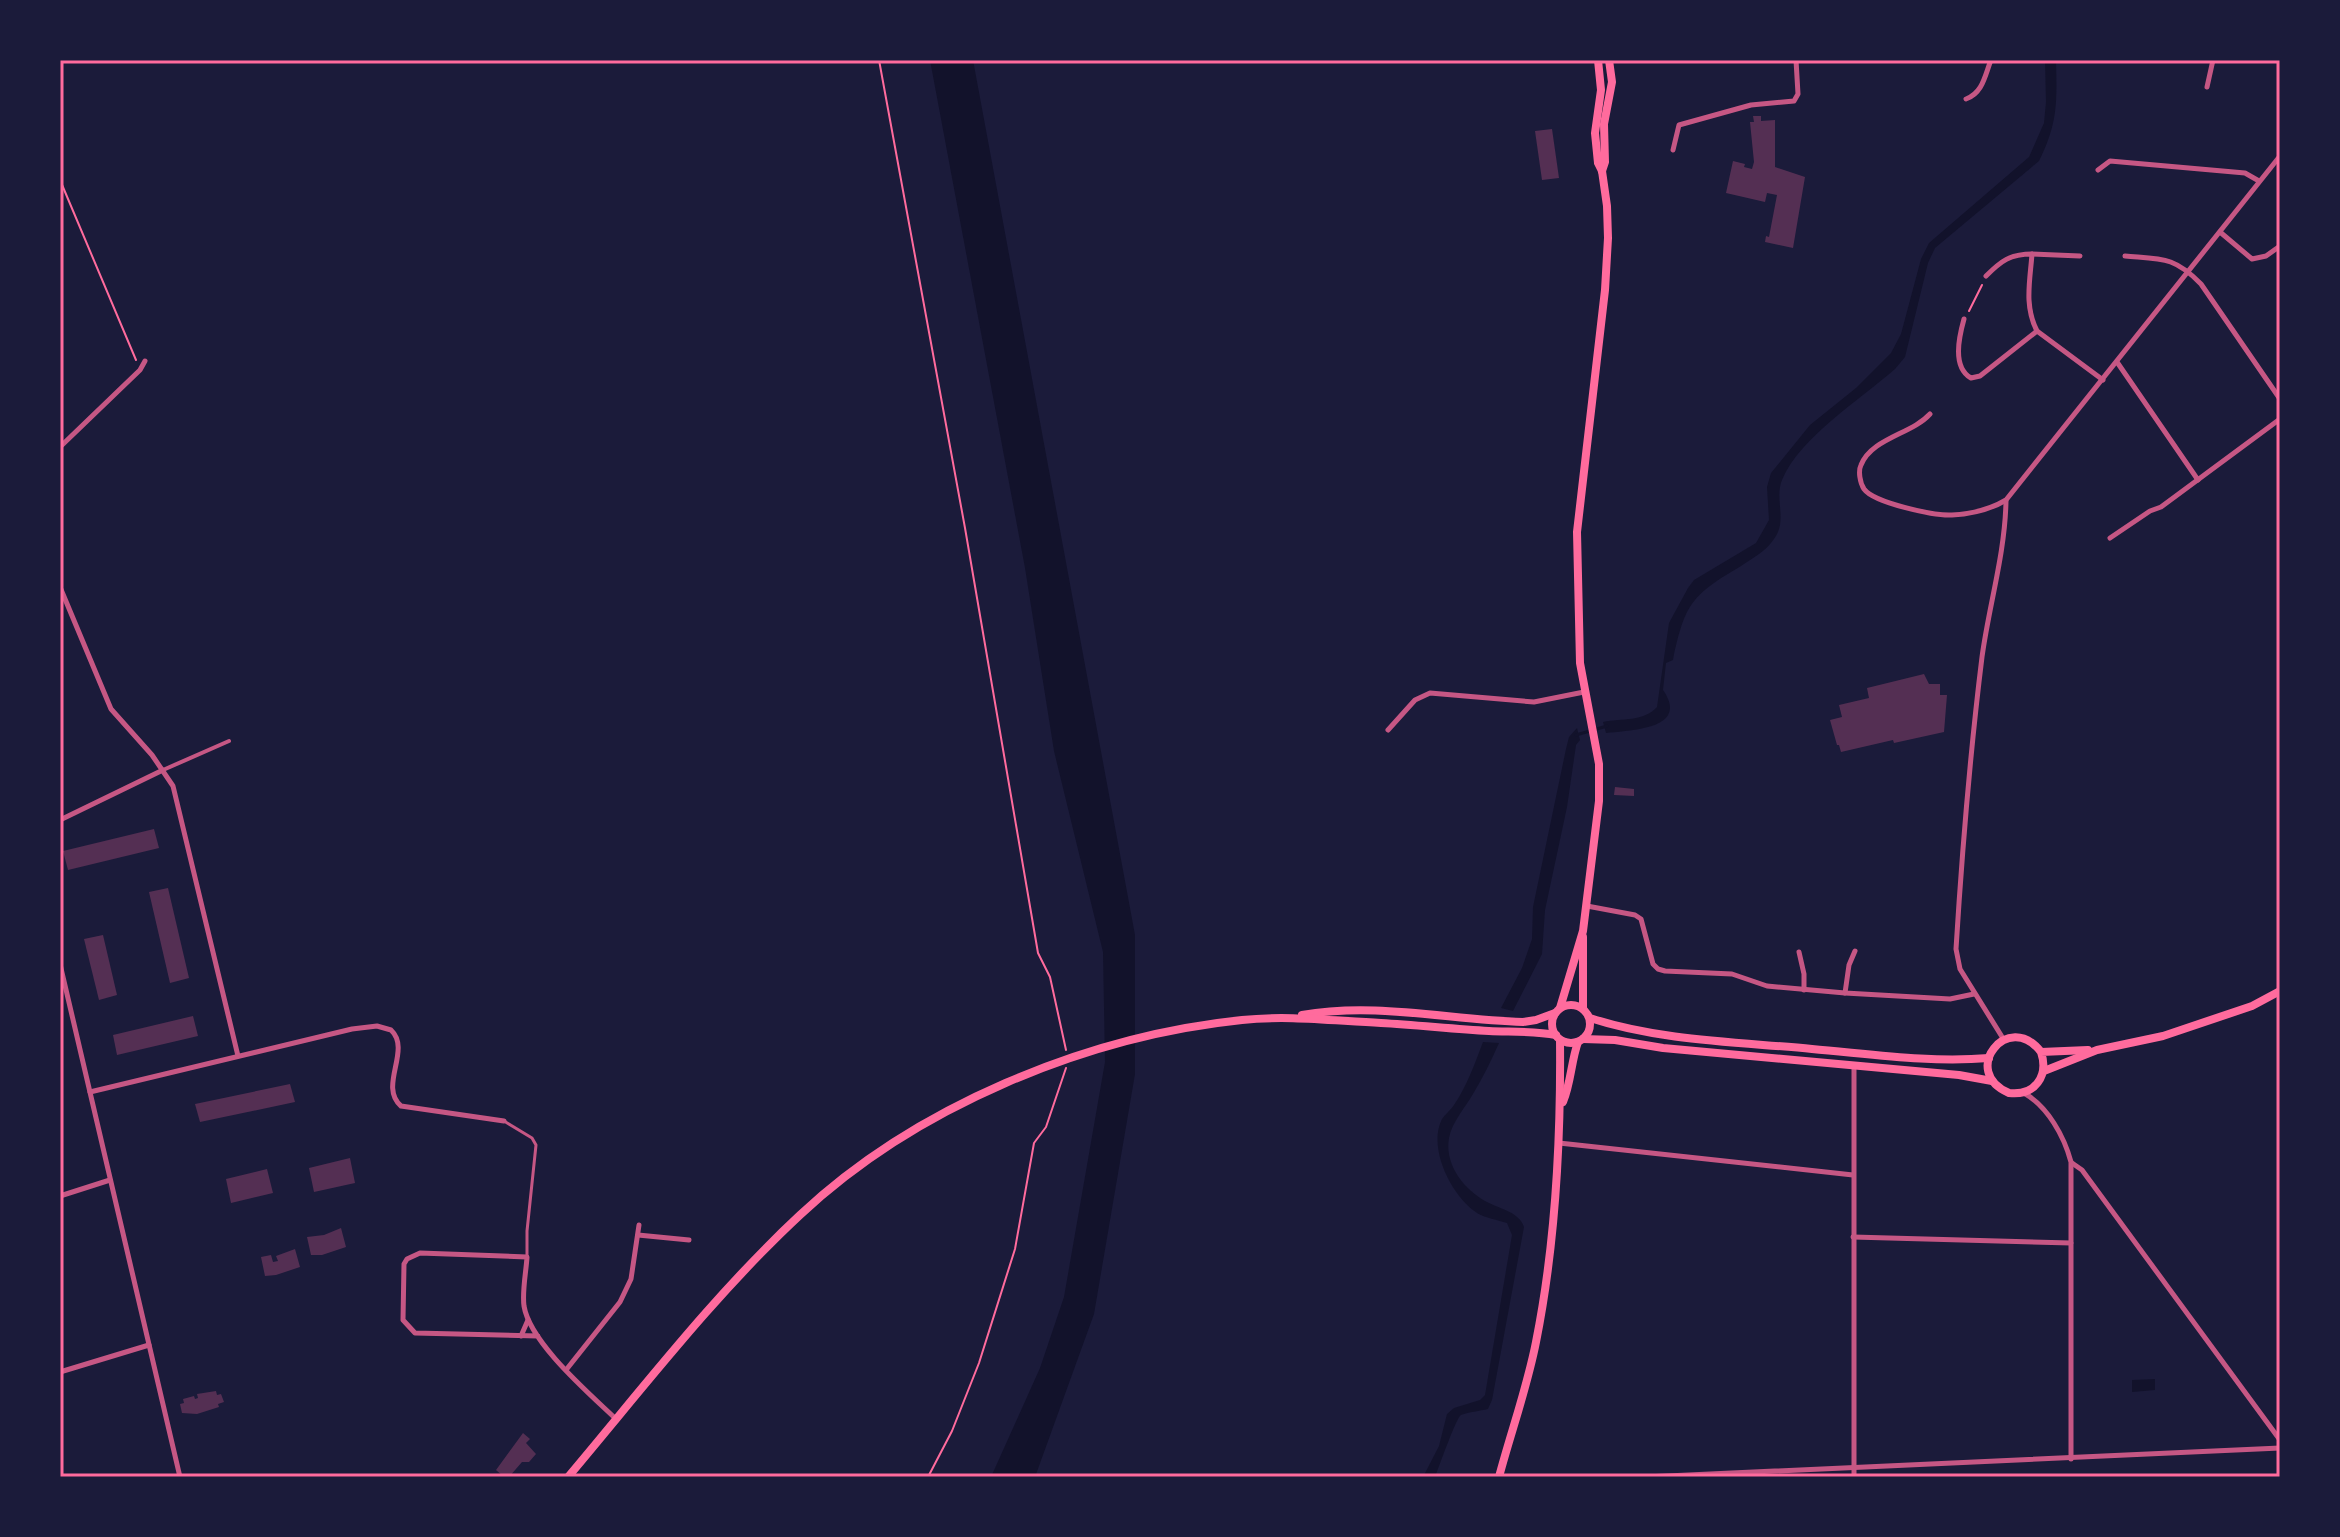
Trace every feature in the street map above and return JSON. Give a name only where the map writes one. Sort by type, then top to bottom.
[{"type":"main road","points":[[1499,1477],[1525,1392],[1549,1269],[1561,1106],[1558,1038],[1552,1024],[1565,996],[1583,931],[1599,810],[1599,764],[1584,692],[1580,651],[1577,532],[1605,290],[1608,238],[1595,133],[1601,90],[1598,60]]},
{"type":"main road","points":[[1602,171],[1605,162],[1604,124],[1612,82],[1609,60]]},
{"type":"main road","points":[[1561,1106],[1567,1091],[1571,1059],[1590,1029],[1590,1018],[1583,1008],[1583,931]]},
{"type":"main road","points":[[1290,1018],[1362,1011],[1429,1013],[1493,1020],[1580,1041],[1604,1039],[1663,1048],[1959,1075],[1992,1081],[2009,1093],[2023,1093],[2035,1086],[2044,1071],[2097,1050],[2163,1036],[2252,1006],[2280,991]]},
{"type":"main road","points":[[568,1477],[761,1252],[803,1212],[879,1154],[923,1126],[989,1091],[1103,1048],[1244,1019],[1290,1018],[1487,1031],[1536,1020],[1571,1004],[1583,1008]]},
{"type":"main road","points":[[1590,1018],[1618,1027],[1665,1035],[1854,1053],[1961,1060],[1989,1058]]},
{"type":"main road","points":[[1992,1081],[1988,1069],[1989,1058],[1997,1044],[2004,1040],[2029,1040],[2041,1052],[2044,1071]]},
{"type":"main road","points":[[2041,1052],[2097,1050]]},
{"type":"main road","points":[[1854,1053],[1854,1066]]},
{"type":"street","points":[[1673,150],[1679,125],[1751,105],[1794,101],[1798,94],[1796,60]]},
{"type":"street","points":[[1966,99],[1980,90],[1991,60]]},
{"type":"street","points":[[2207,87],[2213,60]]},
{"type":"street","points":[[1930,414],[1921,425],[1870,453],[1860,466],[1864,490],[1875,497],[1933,514],[1973,512],[2006,500],[2280,156]]},
{"type":"street","points":[[2098,170],[2110,161],[2245,173],[2259,181]]},
{"type":"street","points":[[2220,232],[2252,259],[2266,256],[2280,246]]},
{"type":"street","points":[[1986,276],[2004,258],[2017,254],[2080,256]]},
{"type":"street","points":[[2032,254],[2028,303],[2030,318],[2037,331],[2103,380]]},
{"type":"street","points":[[2125,256],[2170,260],[2188,272],[2201,284],[2280,399]]},
{"type":"street","points":[[1964,319],[1959,351],[1961,368],[1971,378],[1980,376],[2037,331]]},
{"type":"street","points":[[60,447],[140,370],[145,361]]},
{"type":"street","points":[[2117,362],[2198,480]]},
{"type":"street","points":[[2110,538],[2161,507],[2280,419]]},
{"type":"street","points":[[2004,1040],[1960,969],[1956,949],[1983,654],[1997,584],[2006,500]]},
{"type":"street","points":[[60,589],[111,709],[173,786],[238,1056]]},
{"type":"street","points":[[1388,730],[1415,700],[1430,693],[1534,702],[1584,692]]},
{"type":"street","points":[[60,820],[229,741]]},
{"type":"street","points":[[1587,906],[1635,915],[1641,919],[1650,953],[1658,969],[1732,974],[1767,986],[1804,990],[1950,999],[1974,994]]},
{"type":"street","points":[[1845,993],[1849,965],[1855,951]]},
{"type":"street","points":[[1799,952],[1804,990]]},
{"type":"street","points":[[60,964],[180,1477]]},
{"type":"street","points":[[90,1092],[352,1029],[377,1026],[391,1030],[399,1042],[392,1090],[394,1100],[401,1106],[504,1121]]},
{"type":"street","points":[[1854,1066],[1854,1477]]},
{"type":"street","points":[[2035,1086],[2036,1100]]},
{"type":"street","points":[[2023,1093],[2036,1100],[2058,1130],[2067,1145],[2071,1162],[2071,1459]]},
{"type":"street","points":[[1559,1143],[1853,1175]]},
{"type":"street","points":[[2071,1162],[2082,1170],[2280,1440]]},
{"type":"street","points":[[60,1196],[110,1180]]},
{"type":"street","points":[[566,1370],[620,1302],[631,1279],[639,1225]]},
{"type":"street","points":[[638,1235],[689,1240]]},
{"type":"street","points":[[1853,1237],[2071,1243]]},
{"type":"street","points":[[538,1336],[415,1333],[403,1320],[404,1264],[407,1259],[420,1253],[527,1257],[523,1298],[528,1320],[566,1370],[617,1420]]},
{"type":"street","points":[[521,1336],[528,1320]]},
{"type":"street","points":[[60,1372],[149,1345]]},
{"type":"street","points":[[1645,1477],[2280,1448]]},
{"type":"lane","points":[[504,1121],[532,1138],[536,1145],[527,1257]]},
{"type":"path","points":[[879,60],[1038,953],[1050,977],[1067,1062],[1046,1127],[1034,1143],[1015,1249],[979,1363],[952,1431],[928,1477]]},
{"type":"path","points":[[60,180],[140,370]]},
{"type":"path","points":[[1964,319],[1986,276]]},
{"type":"shaded area","points":[[930,60],[973,60],[1135,935],[1135,1074],[1094,1314],[1035,1477],[991,1477],[1040,1368],[1064,1297],[1105,1062],[1103,952],[1054,751],[1025,568]]},
{"type":"shaded area","points":[[2045,60],[2056,60],[2056,100],[2050,135],[2039,161],[1935,248],[1928,263],[1905,357],[1895,369],[1817,434],[1791,464],[1780,487],[1780,525],[1771,543],[1711,585],[1693,602],[1682,625],[1673,660],[1666,663],[1663,690],[1669,703],[1669,713],[1664,720],[1643,728],[1606,733],[1603,722],[1639,717],[1657,707],[1669,623],[1688,588],[1694,580],[1756,543],[1769,520],[1767,487],[1771,473],[1810,425],[1856,388],[1891,353],[1901,334],[1921,259],[1929,243],[2029,157],[2044,123]]},
{"type":"shaded area","points":[[1577,728],[1580,740],[1576,745],[1567,807],[1545,910],[1542,954],[1513,1011],[1501,1008],[1522,968],[1532,939],[1533,907],[1566,749],[1569,737]]},
{"type":"shaded area","points":[[1483,1042],[1499,1043],[1453,1126],[1448,1148],[1450,1158],[1458,1177],[1472,1192],[1514,1215],[1524,1227],[1492,1400],[1488,1409],[1461,1415],[1435,1477],[1423,1477],[1439,1446],[1447,1414],[1485,1395],[1512,1235],[1507,1223],[1477,1213],[1459,1196],[1444,1171],[1438,1144],[1442,1119],[1463,1090]]},
{"type":"shaded area","points":[[2155,1379],[2155,1390],[2132,1392],[2132,1380]]},
{"type":"building","points":[[1753,116],[1761,116],[1761,121],[1775,120],[1775,167],[1805,177],[1793,248],[1765,242],[1766,236],[1769,237],[1777,195],[1767,193],[1765,202],[1726,193],[1733,161],[1752,169],[1750,122],[1754,122]]},
{"type":"building","points":[[1552,129],[1559,178],[1542,180],[1535,131]]},
{"type":"building","points":[[1924,674],[1929,684],[1940,684],[1940,695],[1947,695],[1944,732],[1841,752],[1830,720],[1842,717],[1839,705],[1869,698],[1867,688]]},
{"type":"building","points":[[1615,787],[1634,789],[1634,796],[1614,795]]},
{"type":"building","points":[[154,829],[159,848],[68,870],[63,851]]},
{"type":"building","points":[[168,888],[189,978],[170,983],[149,892]]},
{"type":"building","points":[[103,935],[117,995],[99,1000],[84,939]]},
{"type":"building","points":[[193,1016],[198,1036],[117,1055],[113,1035]]},
{"type":"building","points":[[290,1084],[295,1102],[200,1122],[195,1104]]},
{"type":"building","points":[[350,1158],[355,1183],[314,1192],[309,1168]]},
{"type":"building","points":[[267,1169],[273,1193],[231,1203],[226,1179]]},
{"type":"building","points":[[341,1228],[346,1247],[322,1255],[311,1255],[307,1237],[324,1235]]},
{"type":"building","points":[[295,1249],[300,1267],[265,1276],[261,1257],[271,1255],[273,1262],[278,1261],[276,1256]]},
{"type":"building","points":[[216,1391],[224,1402],[218,1404],[219,1407],[197,1414],[182,1413],[180,1404],[184,1403],[183,1399],[194,1396],[195,1399],[198,1398],[197,1394]]},
{"type":"building","points":[[523,1433],[530,1439],[526,1443],[536,1454],[529,1462],[522,1462],[509,1477],[504,1477],[496,1470]]},
{"type":"waterway","points":[[1576,735],[1607,726]]}]
